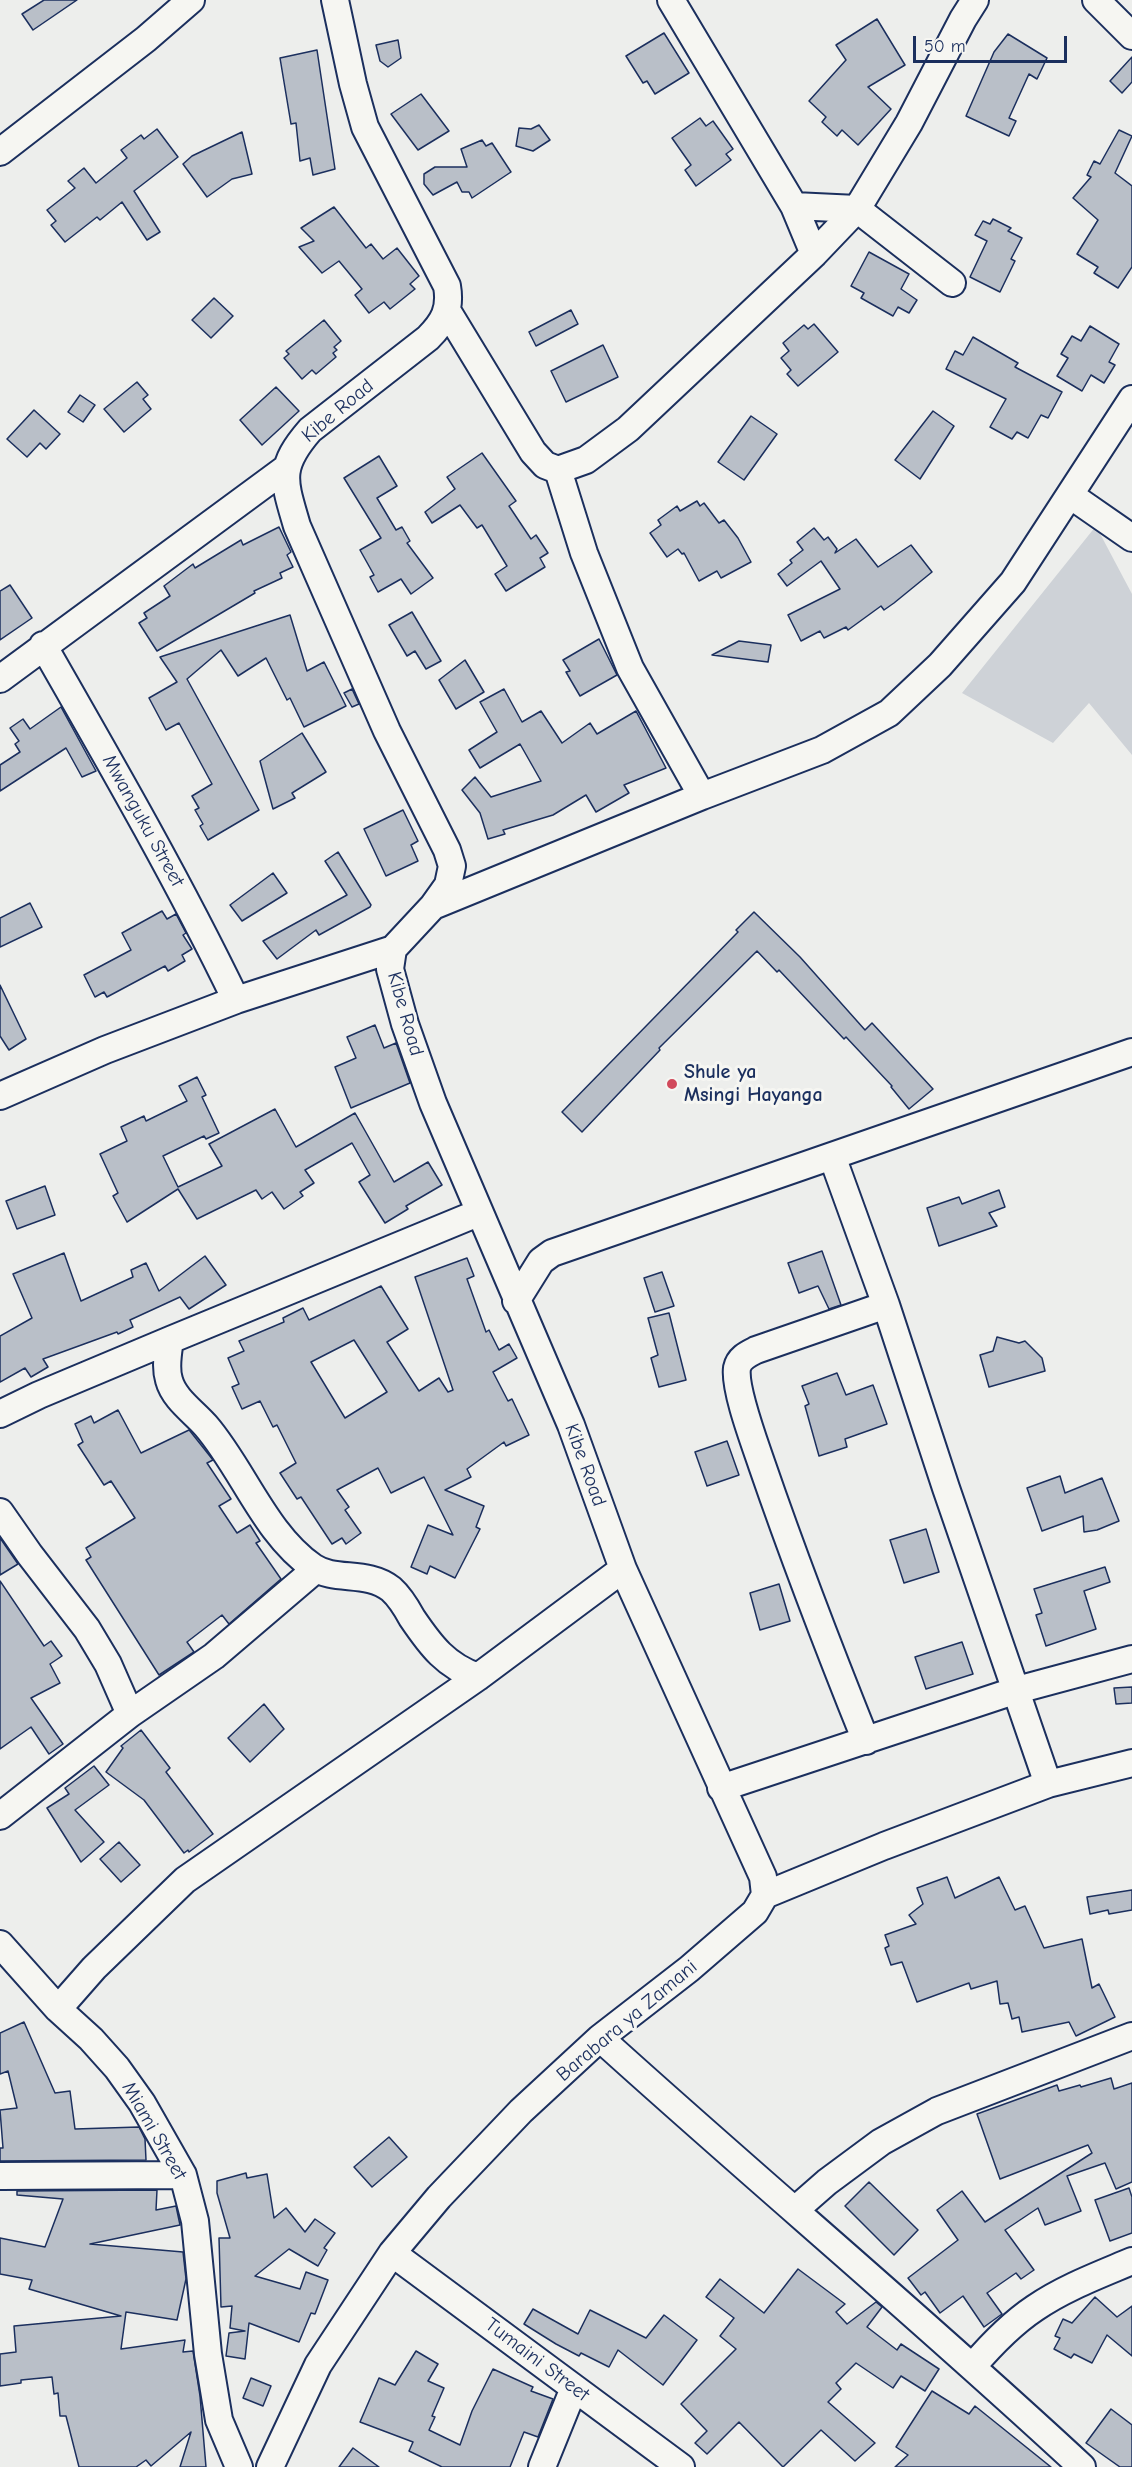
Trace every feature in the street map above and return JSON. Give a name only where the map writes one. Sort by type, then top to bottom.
[{"type":"street","points":[[0,152],[146,39],[191,0]]},
{"type":"street","points":[[335,0],[365,127],[447,286],[450,301],[447,312],[533,452],[545,465],[558,470],[586,460],[628,429],[814,254],[857,209],[909,123],[975,0]]},
{"type":"street","points":[[671,0],[794,206],[814,254]]},
{"type":"street","points":[[1096,0],[1132,36]]},
{"type":"street","points":[[794,206],[857,209],[952,283]]},
{"type":"street","name":"Kibe Road","points":[[447,312],[440,326],[428,338],[310,430],[295,448],[285,468],[287,492],[297,526],[387,730],[447,850],[452,866],[448,885],[433,906],[393,949],[390,969],[405,1024],[433,1104],[478,1213],[571,1425],[623,1569],[763,1877],[765,1895]]},
{"type":"street","points":[[433,906],[702,796],[822,750],[889,713],[940,665],[1012,582],[1132,399]]},
{"type":"street","points":[[0,679],[285,468]]},
{"type":"street","points":[[558,470],[584,553],[630,668],[702,796]]},
{"type":"street","points":[[1070,495],[1132,538]]},
{"type":"street","name":"Mwanguku Street","points":[[43,645],[194,913],[236,999]]},
{"type":"street","points":[[0,1096],[105,1050],[236,999],[393,949]]},
{"type":"street","points":[[516,1301],[546,1256],[1132,1052]]},
{"type":"street","points":[[832,1156],[886,1305],[1048,1784]]},
{"type":"street","points":[[0,1414],[170,1340],[478,1213]]},
{"type":"street","points":[[866,1740],[819,1625],[748,1424],[737,1377],[737,1366],[740,1359],[756,1350],[886,1305]]},
{"type":"street","points":[[170,1340],[167,1358],[169,1382],[177,1395],[219,1442],[282,1538],[300,1557],[316,1569],[362,1576],[377,1580],[389,1588],[398,1596],[439,1653],[458,1670],[478,1677]]},
{"type":"street","points":[[0,1512],[30,1556],[87,1629],[108,1664],[130,1714]]},
{"type":"street","points":[[0,1816],[130,1714],[214,1656],[316,1569]]},
{"type":"street","points":[[58,2009],[94,1968],[185,1880],[478,1677],[623,1569]]},
{"type":"street","points":[[721,1788],[1017,1690],[1132,1659]]},
{"type":"street","points":[[765,1895],[884,1846],[1048,1784],[1132,1763]]},
{"type":"street","name":"Barabara ya Zamani","points":[[270,2467],[318,2365],[392,2253],[439,2197],[521,2111],[600,2038],[689,1969],[755,1912],[765,1895]]},
{"type":"street","name":"Miami Street","points":[[0,1944],[58,2009],[91,2039],[117,2068],[142,2103],[183,2175],[195,2221],[208,2354],[219,2420],[239,2467]]},
{"type":"street","points":[[795,2210],[827,2182],[880,2142],[938,2111],[1132,2036]]},
{"type":"street","points":[[600,2038],[706,2134],[973,2366],[1082,2467]]},
{"type":"street","points":[[0,2176],[183,2175]]},
{"type":"street","name":"Tumaini Street","points":[[392,2253],[681,2467]]},
{"type":"street","points":[[973,2366],[995,2340],[1035,2308],[1089,2278],[1132,2261]]},
{"type":"street","points":[[542,2467],[574,2388]]},
{"type":"shaded area","points":[[1096,526],[1132,594],[1132,755],[1089,703],[1053,743],[962,693]]},
{"type":"building","points":[[44,0],[77,0],[33,30],[22,14]]},
{"type":"building","points":[[877,19],[905,65],[868,87],[891,109],[858,145],[842,130],[837,136],[822,122],[826,117],[809,101],[846,60],[836,45]]},
{"type":"building","points":[[664,33],[689,73],[655,94],[647,81],[643,83],[626,56]]},
{"type":"building","points":[[1008,34],[1047,58],[1037,79],[1029,74],[1009,118],[1016,121],[1009,136],[966,116],[994,52]]},
{"type":"building","points":[[398,40],[401,58],[388,67],[380,61],[376,45]]},
{"type":"building","points":[[317,50],[335,169],[313,175],[310,158],[300,161],[296,123],[291,124],[280,58]]},
{"type":"building","points":[[1132,57],[1132,82],[1122,93],[1110,81]]},
{"type":"building","points":[[421,94],[449,131],[418,150],[391,114]]},
{"type":"building","points":[[700,118],[706,126],[713,121],[733,149],[726,154],[731,160],[696,186],[685,170],[691,165],[672,138]]},
{"type":"building","points":[[539,125],[550,140],[533,151],[516,146],[519,128],[531,129]]},
{"type":"building","points":[[157,129],[178,157],[134,191],[160,232],[147,240],[122,202],[100,220],[97,217],[65,242],[51,225],[56,221],[47,210],[75,188],[68,181],[84,168],[96,183],[127,158],[121,150],[141,135],[144,139]]},
{"type":"building","points":[[1119,130],[1132,136],[1115,173],[1132,186],[1132,267],[1118,288],[1094,273],[1098,267],[1077,254],[1098,220],[1073,198],[1091,177],[1087,175],[1094,161],[1100,164]]},
{"type":"building","points":[[242,132],[252,174],[232,179],[207,197],[183,164],[192,156]]},
{"type":"building","points":[[482,140],[486,146],[492,143],[511,172],[472,198],[469,192],[462,192],[457,182],[433,195],[424,184],[424,174],[435,167],[467,167],[461,149]]},
{"type":"building","points":[[334,207],[366,248],[371,244],[383,259],[397,248],[419,276],[410,284],[415,289],[390,309],[384,302],[369,313],[355,295],[362,289],[339,261],[322,273],[299,247],[314,241],[301,228]]},
{"type":"building","points":[[993,219],[1011,228],[1008,231],[1022,238],[1011,259],[1015,261],[1000,292],[970,277],[987,241],[975,235],[983,221],[990,224]]},
{"type":"building","points":[[869,252],[909,274],[901,289],[917,300],[909,313],[898,307],[893,316],[861,298],[864,293],[851,286]]},
{"type":"building","points":[[214,298],[233,316],[211,338],[192,320]]},
{"type":"building","points":[[571,310],[578,324],[536,346],[529,332]]},
{"type":"building","points":[[324,320],[341,341],[334,347],[337,350],[333,353],[336,357],[316,374],[312,370],[302,379],[284,358],[289,354],[286,351]]},
{"type":"building","points":[[814,324],[838,352],[798,386],[787,374],[791,370],[781,358],[789,351],[783,343],[804,325],[808,329]]},
{"type":"building","points":[[1090,326],[1119,344],[1109,362],[1115,365],[1104,383],[1091,375],[1082,391],[1057,376],[1068,358],[1061,354],[1072,336],[1081,341]]},
{"type":"building","points":[[973,337],[1018,363],[1015,367],[1062,392],[1048,418],[1041,415],[1028,438],[1017,432],[1012,439],[990,427],[1006,399],[946,369],[955,351],[963,355]]},
{"type":"building","points":[[603,345],[618,377],[566,402],[551,371]]},
{"type":"building","points":[[137,382],[148,395],[143,399],[151,409],[124,432],[104,409]]},
{"type":"building","points":[[276,387],[299,411],[262,445],[240,420]]},
{"type":"building","points":[[80,395],[95,405],[83,422],[68,412]]},
{"type":"building","points":[[34,410],[60,434],[46,449],[40,443],[27,457],[7,439]]},
{"type":"building","points":[[933,411],[954,426],[920,479],[895,460]]},
{"type":"building","points":[[751,416],[777,434],[744,480],[718,462]]},
{"type":"building","points":[[482,453],[516,501],[509,506],[531,539],[536,535],[548,553],[540,558],[545,567],[506,591],[495,574],[507,566],[482,525],[477,528],[460,505],[432,523],[425,512],[455,489],[447,477]]},
{"type":"building","points":[[379,456],[397,486],[377,498],[396,530],[402,527],[410,541],[407,543],[433,578],[411,594],[401,579],[378,592],[370,577],[374,575],[360,550],[381,538],[344,478]]},
{"type":"building","points":[[697,501],[700,506],[704,503],[719,523],[724,520],[738,538],[751,562],[721,578],[717,571],[699,581],[684,553],[682,554],[678,549],[667,557],[650,533],[661,525],[658,520],[677,506],[680,511]]},
{"type":"building","points":[[279,527],[291,552],[287,555],[293,567],[280,573],[282,578],[254,591],[255,593],[157,651],[139,623],[147,618],[144,613],[170,596],[164,586],[193,564],[195,568],[241,540],[243,545]]},
{"type":"building","points":[[814,528],[824,540],[828,537],[837,549],[835,553],[856,539],[878,567],[911,545],[932,572],[884,610],[881,606],[848,630],[846,627],[824,638],[820,631],[801,641],[788,615],[840,589],[821,561],[787,586],[778,574],[803,550],[797,542]]},
{"type":"building","points":[[10,585],[32,618],[0,640],[0,591]]},
{"type":"building","points":[[412,612],[441,661],[426,669],[415,651],[407,656],[389,625]]},
{"type":"building","points":[[290,615],[307,671],[324,662],[346,706],[304,727],[290,698],[287,700],[266,658],[238,676],[221,650],[187,679],[259,810],[208,840],[200,826],[203,824],[195,810],[199,808],[192,796],[212,784],[179,723],[166,730],[149,698],[177,682],[160,657]]},
{"type":"building","points":[[599,639],[617,675],[580,696],[566,672],[570,671],[563,660]]},
{"type":"building","points":[[739,641],[771,645],[768,662],[712,655]]},
{"type":"building","points":[[465,660],[484,692],[456,709],[439,680]]},
{"type":"building","points":[[352,689],[359,704],[352,707],[344,693]]},
{"type":"building","points":[[504,689],[522,722],[541,711],[562,743],[590,723],[597,734],[636,711],[666,768],[624,785],[629,793],[596,812],[586,795],[553,815],[503,830],[505,834],[488,839],[480,813],[462,790],[475,777],[491,797],[541,781],[520,744],[480,768],[469,750],[497,732],[480,702]]},
{"type":"building","points":[[61,707],[96,771],[82,777],[66,748],[0,791],[0,765],[20,752],[15,744],[19,741],[10,728],[23,719],[30,729]]},
{"type":"building","points":[[302,733],[326,772],[292,793],[295,798],[273,809],[260,761]]},
{"type":"building","points":[[403,810],[418,841],[411,845],[418,861],[386,876],[364,829]]},
{"type":"building","points":[[338,852],[371,905],[370,907],[319,935],[316,930],[277,959],[263,941],[347,895],[325,861]]},
{"type":"building","points":[[273,873],[287,893],[242,921],[230,905]]},
{"type":"building","points":[[30,903],[42,927],[0,947],[0,918]]},
{"type":"building","points":[[162,911],[167,919],[176,914],[186,933],[183,935],[192,949],[182,955],[185,961],[168,971],[165,966],[107,997],[104,992],[95,997],[84,975],[131,950],[122,933]]},
{"type":"building","points":[[754,912],[800,957],[865,1030],[872,1023],[933,1089],[909,1109],[892,1086],[846,1037],[844,1039],[779,970],[777,972],[757,951],[659,1048],[660,1050],[582,1132],[562,1112],[738,932],[736,930]]},
{"type":"building","points":[[0,985],[26,1039],[9,1050],[0,1036]]},
{"type":"building","points":[[375,1025],[384,1048],[396,1043],[410,1083],[351,1108],[335,1067],[356,1058],[347,1037]]},
{"type":"building","points":[[197,1077],[206,1095],[202,1097],[219,1133],[206,1139],[204,1136],[163,1156],[178,1187],[222,1166],[209,1144],[275,1109],[296,1147],[355,1113],[394,1182],[428,1162],[442,1185],[406,1206],[408,1209],[385,1223],[359,1182],[370,1175],[352,1143],[305,1170],[314,1183],[300,1192],[303,1196],[284,1209],[272,1192],[262,1199],[256,1190],[197,1219],[178,1189],[127,1222],[113,1196],[118,1193],[100,1154],[127,1141],[121,1127],[144,1116],[146,1121],[187,1101],[179,1086]]},
{"type":"building","points":[[45,1186],[55,1215],[17,1229],[6,1201]]},
{"type":"building","points":[[999,1190],[1005,1207],[989,1213],[997,1226],[939,1246],[927,1208],[959,1197],[962,1204]]},
{"type":"building","points":[[822,1251],[841,1305],[829,1309],[818,1286],[799,1293],[788,1263]]},
{"type":"building","points":[[64,1253],[81,1301],[133,1277],[131,1270],[146,1263],[159,1291],[205,1256],[226,1285],[189,1309],[180,1297],[130,1320],[133,1327],[118,1334],[117,1332],[43,1359],[48,1367],[31,1377],[25,1368],[0,1382],[0,1336],[32,1318],[13,1274]]},
{"type":"building","points":[[467,1258],[474,1276],[467,1279],[486,1332],[489,1330],[499,1350],[509,1344],[517,1358],[493,1372],[508,1401],[512,1399],[529,1435],[506,1446],[504,1442],[467,1469],[471,1477],[445,1490],[484,1506],[476,1527],[480,1529],[455,1578],[430,1566],[427,1574],[411,1567],[428,1525],[453,1535],[424,1477],[391,1493],[378,1468],[337,1490],[349,1507],[345,1510],[361,1533],[346,1544],[342,1538],[332,1544],[301,1497],[297,1499],[280,1473],[296,1463],[277,1425],[273,1427],[260,1401],[242,1409],[232,1387],[239,1384],[228,1358],[244,1351],[239,1341],[284,1322],[283,1318],[303,1308],[309,1320],[381,1286],[408,1329],[387,1342],[419,1391],[439,1378],[448,1392],[453,1390],[415,1277]],"holes":[[[354,1340],[387,1392],[345,1418],[311,1362]]]},
{"type":"building","points":[[662,1272],[674,1306],[655,1312],[644,1278]]},
{"type":"building","points":[[669,1313],[686,1380],[659,1387],[651,1358],[658,1355],[648,1318]]},
{"type":"building","points":[[997,1337],[1019,1343],[1025,1341],[1042,1358],[1045,1371],[989,1387],[980,1355],[993,1351]]},
{"type":"building","points":[[837,1373],[846,1395],[873,1385],[887,1424],[845,1439],[847,1447],[819,1456],[805,1406],[809,1404],[802,1386]]},
{"type":"building","points":[[118,1410],[141,1453],[190,1431],[213,1460],[207,1463],[231,1499],[219,1506],[237,1533],[250,1525],[260,1541],[256,1543],[281,1579],[229,1624],[222,1615],[187,1642],[194,1652],[159,1675],[86,1560],[91,1557],[86,1548],[135,1518],[111,1481],[104,1485],[78,1445],[83,1442],[75,1424],[91,1416],[94,1423]]},
{"type":"building","points":[[727,1441],[739,1475],[707,1486],[695,1452]]},
{"type":"building","points":[[1060,1476],[1065,1493],[1102,1478],[1119,1521],[1097,1530],[1084,1532],[1083,1516],[1042,1531],[1027,1488]]},
{"type":"building","points":[[926,1529],[939,1572],[904,1583],[890,1540]]},
{"type":"building","points":[[0,1538],[18,1564],[0,1575]]},
{"type":"building","points":[[1105,1567],[1110,1582],[1084,1591],[1096,1629],[1046,1646],[1036,1615],[1042,1613],[1034,1589]]},
{"type":"building","points":[[0,1581],[44,1646],[51,1641],[62,1656],[50,1664],[60,1683],[31,1698],[63,1744],[49,1754],[31,1727],[0,1749]]},
{"type":"building","points":[[779,1584],[790,1621],[760,1630],[750,1593]]},
{"type":"building","points":[[962,1642],[973,1674],[926,1689],[915,1657]]},
{"type":"building","points":[[1132,1687],[1132,1703],[1116,1704],[1114,1688]]},
{"type":"building","points":[[264,1704],[284,1729],[250,1762],[228,1738]]},
{"type":"building","points":[[141,1730],[170,1768],[166,1772],[213,1834],[189,1852],[188,1850],[184,1853],[144,1800],[106,1772],[123,1748],[121,1746]]},
{"type":"building","points":[[94,1766],[109,1785],[75,1810],[104,1842],[81,1862],[47,1808],[69,1794],[65,1788]]},
{"type":"building","points":[[119,1842],[140,1865],[121,1882],[100,1859]]},
{"type":"building","points":[[947,1877],[955,1898],[999,1877],[1015,1910],[1025,1906],[1044,1948],[1082,1939],[1092,1988],[1099,1984],[1115,2017],[1076,2036],[1069,2022],[1022,2032],[1019,2017],[1012,2019],[1008,2003],[1000,2004],[997,1981],[971,1989],[969,1983],[917,2002],[902,1962],[891,1965],[885,1948],[889,1946],[885,1935],[916,1924],[909,1915],[923,1904],[917,1888]]},
{"type":"building","points":[[1132,1890],[1132,1910],[1109,1914],[1108,1910],[1090,1914],[1087,1897]]},
{"type":"building","points":[[24,2022],[55,2093],[70,2091],[75,2129],[139,2127],[145,2139],[146,2160],[0,2161],[0,2148],[3,2148],[0,2110],[17,2108],[8,2071],[0,2074],[0,2033]]},
{"type":"building","points":[[1111,2078],[1114,2089],[1132,2083],[1132,2182],[1116,2189],[1105,2163],[1067,2176],[1081,2211],[1045,2225],[1038,2208],[1005,2230],[1034,2270],[1021,2279],[1016,2273],[987,2293],[1002,2314],[984,2327],[963,2296],[940,2313],[925,2292],[921,2295],[908,2278],[958,2240],[937,2210],[962,2191],[985,2222],[1092,2153],[1088,2145],[1000,2179],[977,2114],[1057,2085],[1059,2091]]},
{"type":"building","points":[[389,2137],[407,2157],[372,2187],[354,2167]]},
{"type":"building","points":[[246,2173],[247,2178],[267,2174],[274,2218],[286,2208],[305,2232],[315,2219],[335,2233],[324,2248],[327,2250],[318,2266],[289,2249],[255,2276],[300,2289],[306,2272],[328,2280],[315,2314],[311,2313],[299,2342],[249,2323],[245,2359],[226,2356],[229,2333],[245,2331],[230,2328],[232,2306],[221,2307],[219,2238],[230,2238],[217,2193],[217,2181]]},
{"type":"building","points":[[869,2182],[918,2230],[894,2255],[845,2206]]},
{"type":"building","points":[[1129,2188],[1132,2197],[1132,2233],[1110,2241],[1095,2200]]},
{"type":"building","points":[[157,2190],[156,2210],[176,2206],[180,2225],[90,2244],[183,2252],[186,2279],[177,2320],[126,2312],[121,2349],[185,2340],[183,2352],[193,2351],[200,2396],[206,2467],[180,2467],[191,2432],[151,2466],[146,2460],[136,2467],[79,2467],[66,2416],[60,2416],[58,2393],[54,2394],[52,2377],[21,2380],[21,2383],[0,2386],[0,2354],[16,2352],[14,2326],[121,2316],[29,2289],[32,2280],[0,2274],[0,2238],[45,2247],[63,2199],[17,2195],[17,2191]]},
{"type":"building","points":[[798,2269],[845,2304],[836,2312],[847,2324],[876,2302],[882,2307],[867,2327],[897,2350],[901,2344],[939,2369],[925,2391],[901,2376],[893,2388],[856,2363],[836,2383],[841,2389],[828,2402],[875,2443],[855,2461],[821,2430],[783,2467],[739,2422],[707,2454],[695,2443],[707,2431],[681,2404],[736,2349],[720,2336],[734,2318],[706,2297],[720,2279],[764,2313]]},
{"type":"building","points":[[1095,2297],[1117,2317],[1132,2306],[1132,2356],[1107,2335],[1092,2363],[1074,2354],[1071,2358],[1054,2349],[1060,2338],[1055,2336],[1063,2319],[1072,2323]]},
{"type":"building","points":[[533,2309],[578,2334],[590,2310],[646,2338],[664,2315],[697,2340],[663,2385],[618,2350],[609,2367],[581,2353],[579,2356],[556,2344],[524,2324]]},
{"type":"building","points":[[416,2351],[438,2364],[428,2381],[444,2388],[432,2416],[435,2417],[429,2430],[460,2445],[472,2411],[493,2369],[533,2387],[531,2391],[553,2399],[538,2437],[524,2432],[510,2467],[442,2467],[409,2451],[413,2442],[360,2422],[379,2378],[395,2385]]},
{"type":"building","points":[[251,2378],[271,2386],[263,2406],[243,2398]]},
{"type":"building","points":[[932,2391],[969,2414],[975,2406],[1051,2467],[895,2467],[908,2455],[896,2447]]},
{"type":"building","points":[[1111,2409],[1132,2425],[1132,2467],[1120,2467],[1086,2443]]},
{"type":"building","points":[[353,2448],[379,2467],[339,2467]]},
{"type":"place","name":"Shule ya Msingi Hayanga","points":[[672,1084]]}]
